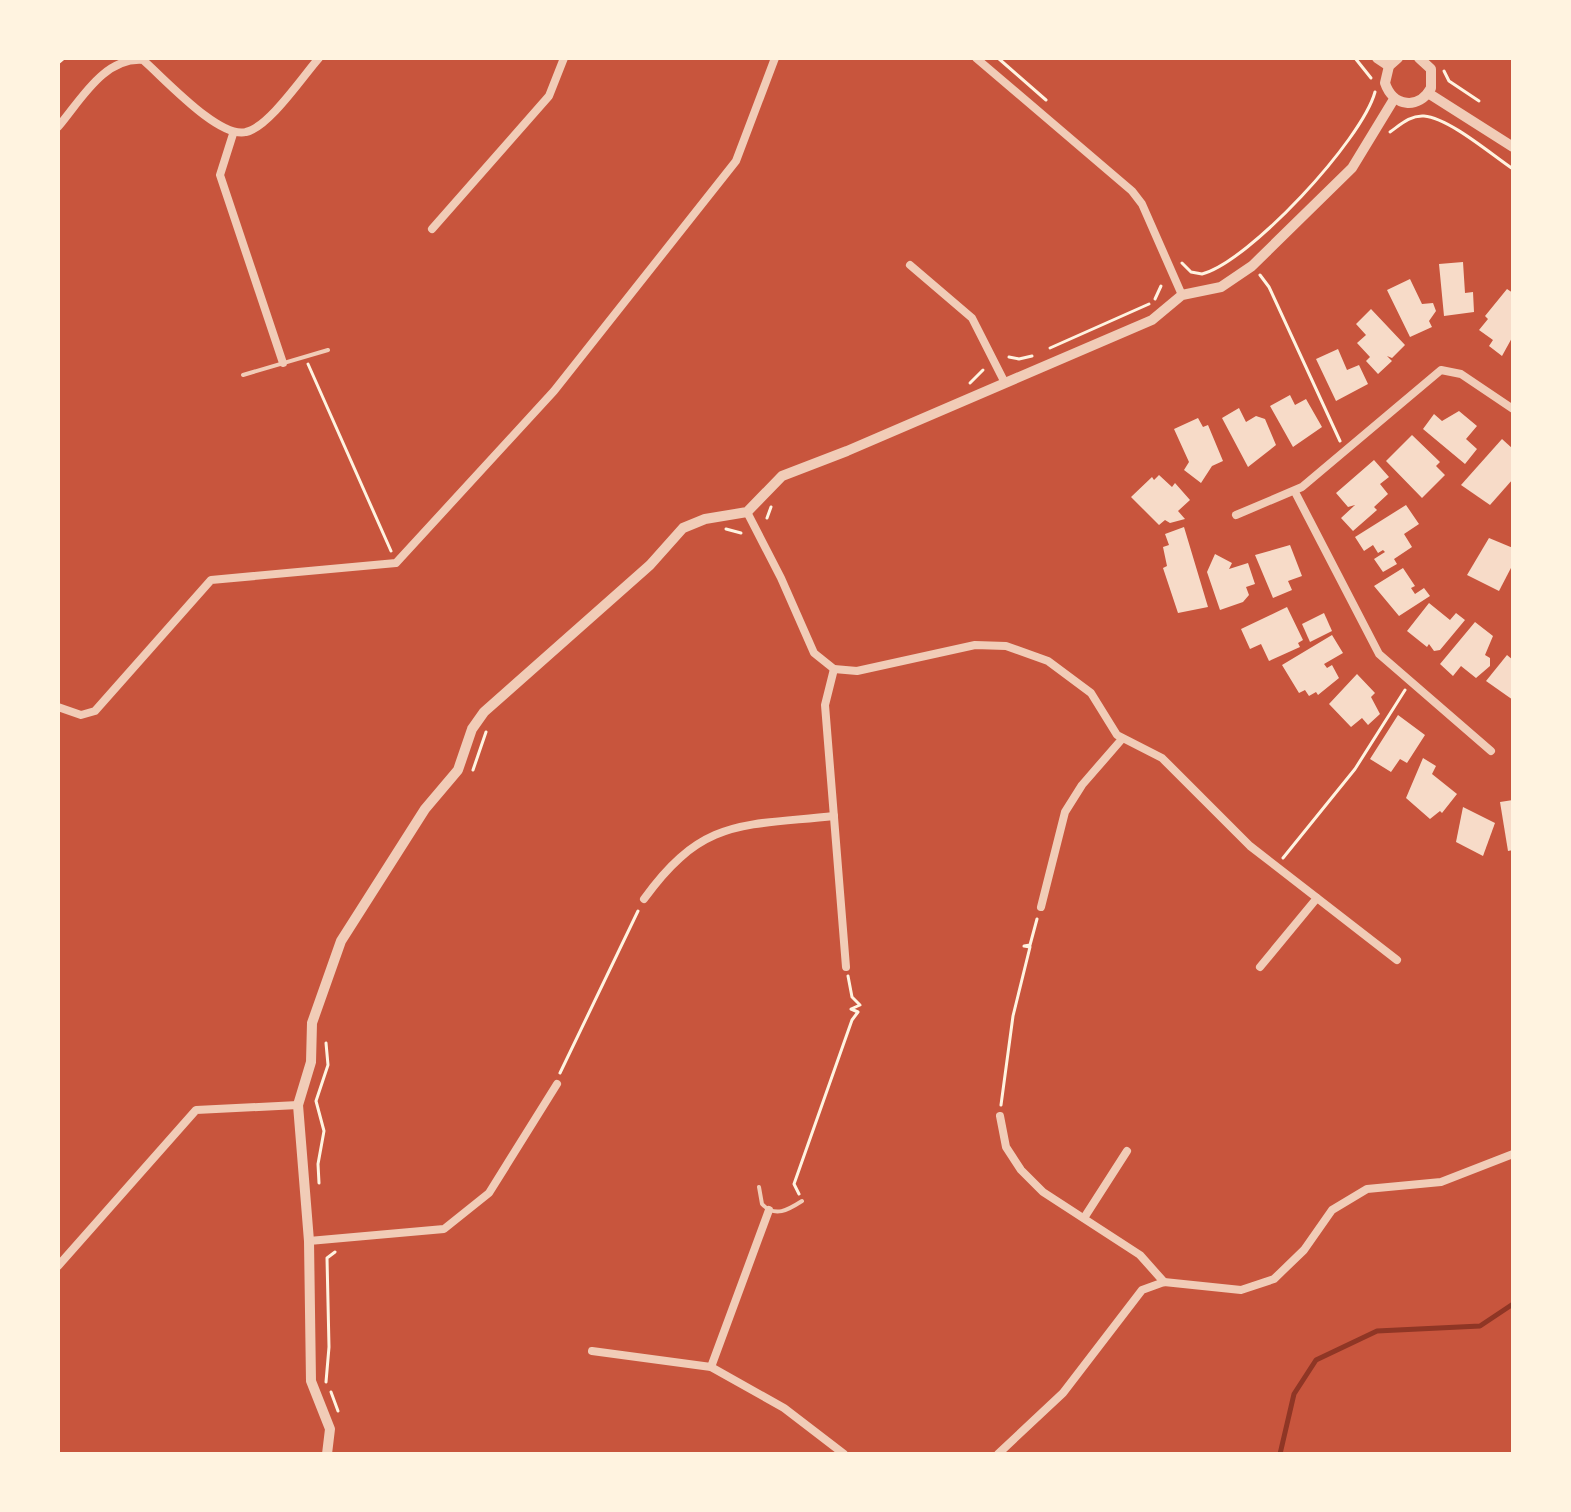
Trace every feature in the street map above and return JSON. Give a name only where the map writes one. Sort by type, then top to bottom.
[{"type":"street","points":[[58,127],[112,65],[129,59],[143,60],[214,123],[233,134],[248,132],[263,123],[319,58]]},
{"type":"street","points":[[432,229],[549,96],[558,80],[564,58]]},
{"type":"street","points":[[58,707],[81,715],[95,711],[211,580],[396,563],[554,391],[736,161],[775,58]]},
{"type":"street","points":[[976,58],[1132,191],[1142,204],[1182,295]]},
{"type":"street","points":[[1377,58],[1389,66]]},
{"type":"street","points":[[1398,58],[1389,66],[1385,83],[1394,99],[1412,103],[1428,93],[1432,75],[1427,64],[1419,58]]},
{"type":"street","points":[[1428,93],[1513,147]]},
{"type":"street","points":[[327,1454],[330,1429],[311,1381],[309,1241],[298,1105],[311,1062],[312,1023],[341,941],[425,809],[458,770],[478,720],[517,681],[650,565],[683,528],[705,519],[747,512],[775,481],[796,468],[847,451],[1152,320],[1182,295],[1221,287],[1252,266],[1352,168],[1394,99]]},
{"type":"street","points":[[233,134],[220,175],[283,363]]},
{"type":"street","points":[[910,265],[972,318],[1004,381]]},
{"type":"street","points":[[1236,515],[1295,492],[1441,370],[1461,374],[1513,409]]},
{"type":"street","points":[[1295,492],[1368,638],[1379,654],[1491,751]]},
{"type":"street","points":[[747,512],[781,578],[809,646],[819,659],[834,669],[868,669],[975,645],[1020,650],[1057,666],[1091,693],[1122,739],[1162,758],[1233,830],[1276,868],[1397,960]]},
{"type":"street","points":[[834,669],[825,705],[846,967]]},
{"type":"street","points":[[1041,907],[1065,812],[1082,785],[1122,739]]},
{"type":"street","points":[[644,899],[671,864],[715,833],[757,822],[834,816]]},
{"type":"street","points":[[1260,967],[1317,898]]},
{"type":"street","points":[[309,1241],[444,1229],[489,1193],[557,1084]]},
{"type":"street","points":[[58,1266],[196,1110],[298,1105]]},
{"type":"street","points":[[1000,1116],[1006,1147],[1021,1170],[1043,1192],[1140,1255],[1164,1282]]},
{"type":"street","points":[[1084,1218],[1127,1151]]},
{"type":"street","points":[[998,1454],[1063,1393],[1142,1290],[1164,1282],[1241,1290],[1274,1279],[1304,1250],[1332,1210],[1367,1189],[1441,1182],[1513,1154]]},
{"type":"street","points":[[711,1367],[769,1210]]},
{"type":"street","points":[[592,1351],[711,1367],[784,1408],[844,1454]]},
{"type":"lane","points":[[243,375],[328,350]]},
{"type":"lane","points":[[759,1187],[762,1204],[769,1210],[780,1212],[802,1201]]},
{"type":"path","points":[[58,63],[64,58]]},
{"type":"path","points":[[998,58],[1051,104]]},
{"type":"path","points":[[1178,254],[1186,267],[1196,273],[1221,267],[1329,169],[1375,94],[1375,84],[1355,58]]},
{"type":"path","points":[[1442,66],[1449,81],[1479,101]]},
{"type":"path","points":[[1390,132],[1408,119],[1423,115],[1441,121],[1513,169]]},
{"type":"path","points":[[1252,266],[1269,287],[1347,450]]},
{"type":"path","points":[[1045,350],[1149,304],[1161,286]]},
{"type":"path","points":[[1009,357],[1019,359],[1032,356]]},
{"type":"path","points":[[305,357],[396,563]]},
{"type":"path","points":[[723,529],[741,533]]},
{"type":"path","points":[[1276,868],[1296,839],[1355,769],[1411,684]]},
{"type":"path","points":[[470,775],[491,723]]},
{"type":"path","points":[[557,1084],[569,1050],[644,899]]},
{"type":"path","points":[[1000,1116],[1013,1016],[1030,947],[1024,946],[1030,945],[1041,907]]},
{"type":"path","points":[[802,1201],[794,1184],[852,1020],[857,1016],[858,1012],[851,1009],[860,1005],[852,997],[846,967]]},
{"type":"path","points":[[319,1193],[318,1164],[324,1131],[316,1101],[328,1065],[324,1032]]},
{"type":"path","points":[[335,1252],[327,1258],[329,1347],[326,1382],[341,1419]]},
{"type":"building","points":[[1463,262],[1465,293],[1473,292],[1474,312],[1444,316],[1439,264]]},
{"type":"building","points":[[1410,279],[1422,304],[1433,303],[1436,311],[1429,321],[1432,327],[1410,337],[1387,290]]},
{"type":"building","points":[[1507,289],[1513,293],[1513,336],[1502,356],[1489,346],[1493,340],[1479,330],[1488,319],[1485,316]]},
{"type":"building","points":[[1371,309],[1405,345],[1392,358],[1387,356],[1392,361],[1378,374],[1366,361],[1370,357],[1357,343],[1366,335],[1356,324]]},
{"type":"building","points":[[1338,349],[1347,370],[1359,365],[1368,384],[1336,401],[1316,359]]},
{"type":"building","points":[[1290,395],[1295,405],[1306,399],[1322,427],[1293,447],[1270,406]]},
{"type":"building","points":[[1239,408],[1246,422],[1256,416],[1265,419],[1276,445],[1248,467],[1222,418]]},
{"type":"building","points":[[1459,411],[1477,426],[1466,439],[1477,449],[1465,464],[1423,429],[1434,414],[1442,421]]},
{"type":"building","points":[[1198,418],[1203,427],[1208,425],[1223,461],[1212,466],[1201,483],[1184,470],[1189,462],[1174,429]]},
{"type":"building","points":[[1412,435],[1440,462],[1436,466],[1445,475],[1422,498],[1386,461]]},
{"type":"building","points":[[1502,439],[1513,449],[1513,479],[1490,505],[1461,485]]},
{"type":"building","points":[[1374,460],[1389,477],[1380,484],[1388,494],[1374,507],[1377,510],[1353,531],[1341,518],[1355,505],[1348,507],[1336,493]]},
{"type":"building","points":[[1159,475],[1172,487],[1175,483],[1190,500],[1178,511],[1185,519],[1170,523],[1165,520],[1159,525],[1131,497],[1152,477],[1154,480]]},
{"type":"building","points":[[1406,505],[1419,524],[1404,534],[1412,547],[1394,559],[1397,564],[1383,572],[1374,559],[1385,552],[1378,553],[1373,545],[1364,551],[1355,537]]},
{"type":"building","points":[[1184,527],[1208,607],[1178,613],[1163,568],[1167,566],[1163,547],[1169,545],[1165,534]]},
{"type":"building","points":[[1489,538],[1513,548],[1513,564],[1499,591],[1467,575]]},
{"type":"building","points":[[1290,545],[1302,576],[1288,581],[1292,590],[1273,598],[1255,555]]},
{"type":"building","points":[[1215,554],[1232,563],[1229,569],[1248,563],[1255,584],[1246,587],[1249,595],[1243,602],[1220,610],[1207,572]]},
{"type":"building","points":[[1403,568],[1415,586],[1411,588],[1415,594],[1424,588],[1430,596],[1399,616],[1374,586]]},
{"type":"building","points":[[1429,603],[1450,620],[1456,613],[1465,620],[1440,650],[1434,651],[1429,644],[1427,647],[1407,631]]},
{"type":"building","points":[[1287,607],[1303,640],[1298,643],[1300,647],[1269,661],[1261,644],[1250,649],[1241,629]]},
{"type":"building","points":[[1324,613],[1332,631],[1310,642],[1302,624]]},
{"type":"building","points":[[1475,622],[1493,636],[1485,655],[1490,658],[1490,666],[1476,678],[1461,666],[1453,676],[1440,664]]},
{"type":"building","points":[[1332,635],[1343,653],[1324,664],[1327,668],[1332,665],[1339,678],[1318,695],[1316,692],[1309,696],[1305,690],[1299,693],[1282,665]]},
{"type":"building","points":[[1507,655],[1513,660],[1513,700],[1486,681]]},
{"type":"building","points":[[1357,674],[1375,693],[1371,697],[1380,714],[1368,725],[1362,718],[1351,727],[1329,704]]},
{"type":"building","points":[[1398,715],[1425,735],[1407,763],[1400,759],[1391,772],[1370,759]]},
{"type":"building","points":[[1423,758],[1436,766],[1432,774],[1457,794],[1442,813],[1440,811],[1430,819],[1406,798]]},
{"type":"building","points":[[1513,800],[1513,850],[1508,851],[1500,802]]},
{"type":"building","points":[[1463,807],[1495,823],[1483,856],[1456,842]]},
{"type":"waterway","points":[[1280,1454],[1294,1394],[1316,1360],[1377,1331],[1480,1326],[1513,1304]]}]
